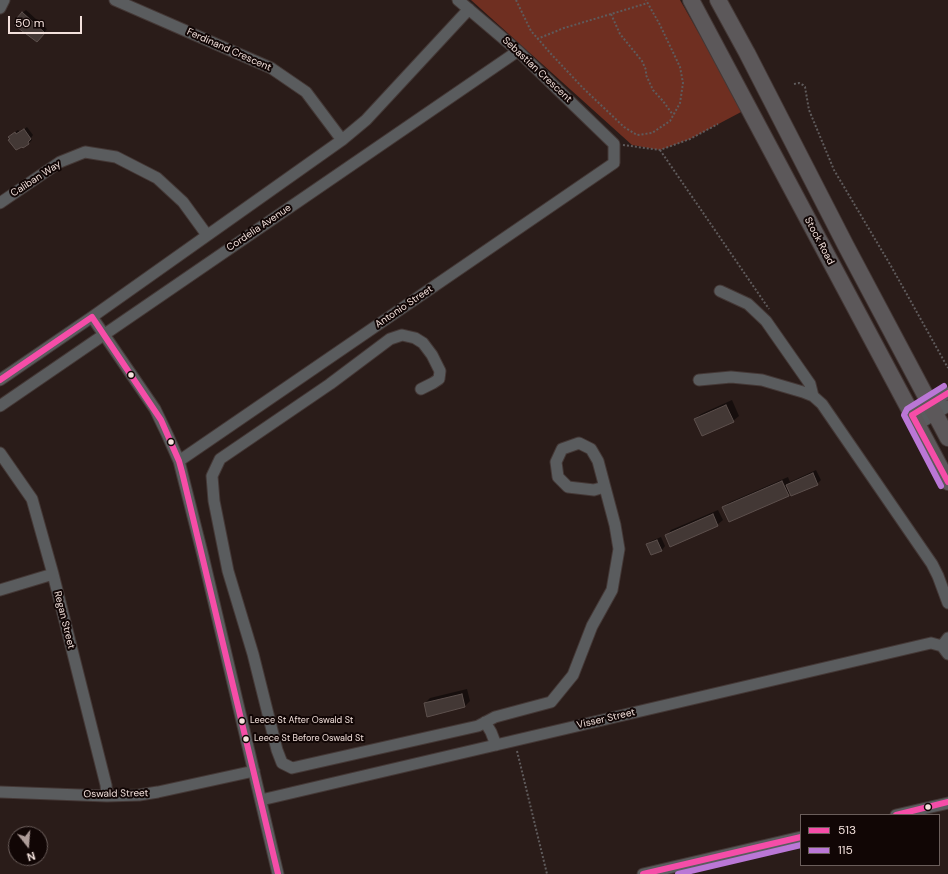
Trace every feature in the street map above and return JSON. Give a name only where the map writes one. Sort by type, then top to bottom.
[{"type":"highway","name":"Stock Road","points":[[691,0],[948,482]]},
{"type":"highway","points":[[718,0],[747,53],[846,246],[938,408],[947,433]]},
{"type":"street","points":[[0,8],[4,0]]},
{"type":"street","name":"Ferdinand Crescent","points":[[115,0],[270,68],[306,92],[342,140]]},
{"type":"street","name":"Sebastian Crescent","points":[[458,0],[518,51],[614,144]]},
{"type":"street","points":[[0,380],[92,317],[342,140],[366,120],[469,9]]},
{"type":"street","name":"Cordelia Avenue","points":[[0,406],[518,51]]},
{"type":"street","name":"Antonio Street","points":[[179,461],[614,162],[614,144]]},
{"type":"street","name":"Caliban Way","points":[[0,203],[60,162],[86,152],[116,157],[157,178],[183,202],[207,236]]},
{"type":"street","points":[[720,291],[748,304],[766,322],[810,384],[813,396]]},
{"type":"street","points":[[92,317],[154,409],[179,461],[278,874]]},
{"type":"street","points":[[421,389],[439,379],[440,371],[432,355],[423,343],[415,338],[402,335],[390,339],[330,384],[220,459],[212,476],[214,501],[228,571],[253,654],[277,750],[282,763],[292,768],[478,726],[495,717],[551,702],[572,675],[592,626],[612,590],[619,549],[615,525],[598,461],[591,448],[579,443],[562,449],[556,462],[558,477],[568,487],[594,490],[604,487]]},
{"type":"street","points":[[699,380],[731,377],[762,380],[803,392],[813,396],[822,404],[932,564],[948,603]]},
{"type":"street","points":[[915,420],[938,408],[948,393]]},
{"type":"street","name":"Regan Street","points":[[0,453],[32,499],[53,574],[108,796]]},
{"type":"street","points":[[0,590],[53,574]]},
{"type":"street","name":"Visser Street","points":[[261,800],[931,643],[946,646]]},
{"type":"street","points":[[485,722],[496,745]]},
{"type":"street","name":"Oswald Street","points":[[0,792],[108,796],[139,795],[254,771]]},
{"type":"street","points":[[900,814],[948,803]]},
{"type":"street","points":[[643,874],[800,837]]},
{"type":"path","points":[[516,0],[531,31],[537,39],[583,88],[624,127],[637,135],[652,133],[670,121],[680,103],[683,83],[680,67],[660,24],[646,0]]},
{"type":"path","points":[[537,39],[564,28],[648,3]]},
{"type":"path","points":[[611,14],[620,34],[642,61],[646,70],[646,75],[654,90],[673,116]]},
{"type":"path","points":[[794,84],[803,84],[805,87],[809,110],[834,170],[891,266],[948,368]]},
{"type":"path","points":[[614,144],[660,150],[690,139],[718,124]]},
{"type":"path","points":[[514,740],[547,874]]},
{"type":"shaded area","points":[[471,0],[680,0],[743,111],[690,139],[660,150],[632,145]]},
{"type":"building","points":[[22,12],[45,33],[37,42],[14,25],[19,20],[17,18]]},
{"type":"building","points":[[24,129],[31,139],[28,142],[29,144],[16,150],[8,140],[10,139],[8,137],[15,132],[16,134]]},
{"type":"building","points":[[726,405],[734,422],[702,436],[694,419]]},
{"type":"building","points":[[813,473],[818,485],[791,496],[786,485]]},
{"type":"building","points":[[782,481],[789,496],[729,522],[722,507]]},
{"type":"building","points":[[713,514],[718,526],[670,547],[665,535]]},
{"type":"building","points":[[657,540],[662,551],[651,555],[646,544]]},
{"type":"building","points":[[462,694],[465,707],[427,717],[424,703]]},
{"type":"transit line","name":"513","points":[[0,380],[92,317],[161,420],[179,461],[182,472],[278,874]]},
{"type":"transit line","name":"115","points":[[941,486],[904,415],[907,409],[944,386]]},
{"type":"transit line","name":"513","points":[[948,393],[912,415],[948,482]]},
{"type":"transit line","name":"513","points":[[900,814],[948,802]]},
{"type":"transit line","name":"513","points":[[643,874],[800,837]]},
{"type":"transit line","name":"115","points":[[678,874],[800,845]]},
{"type":"place","name":"Leece St After Oswald St","points":[[242,721]]},
{"type":"place","name":"Leece St Before Oswald St","points":[[246,739]]}]
